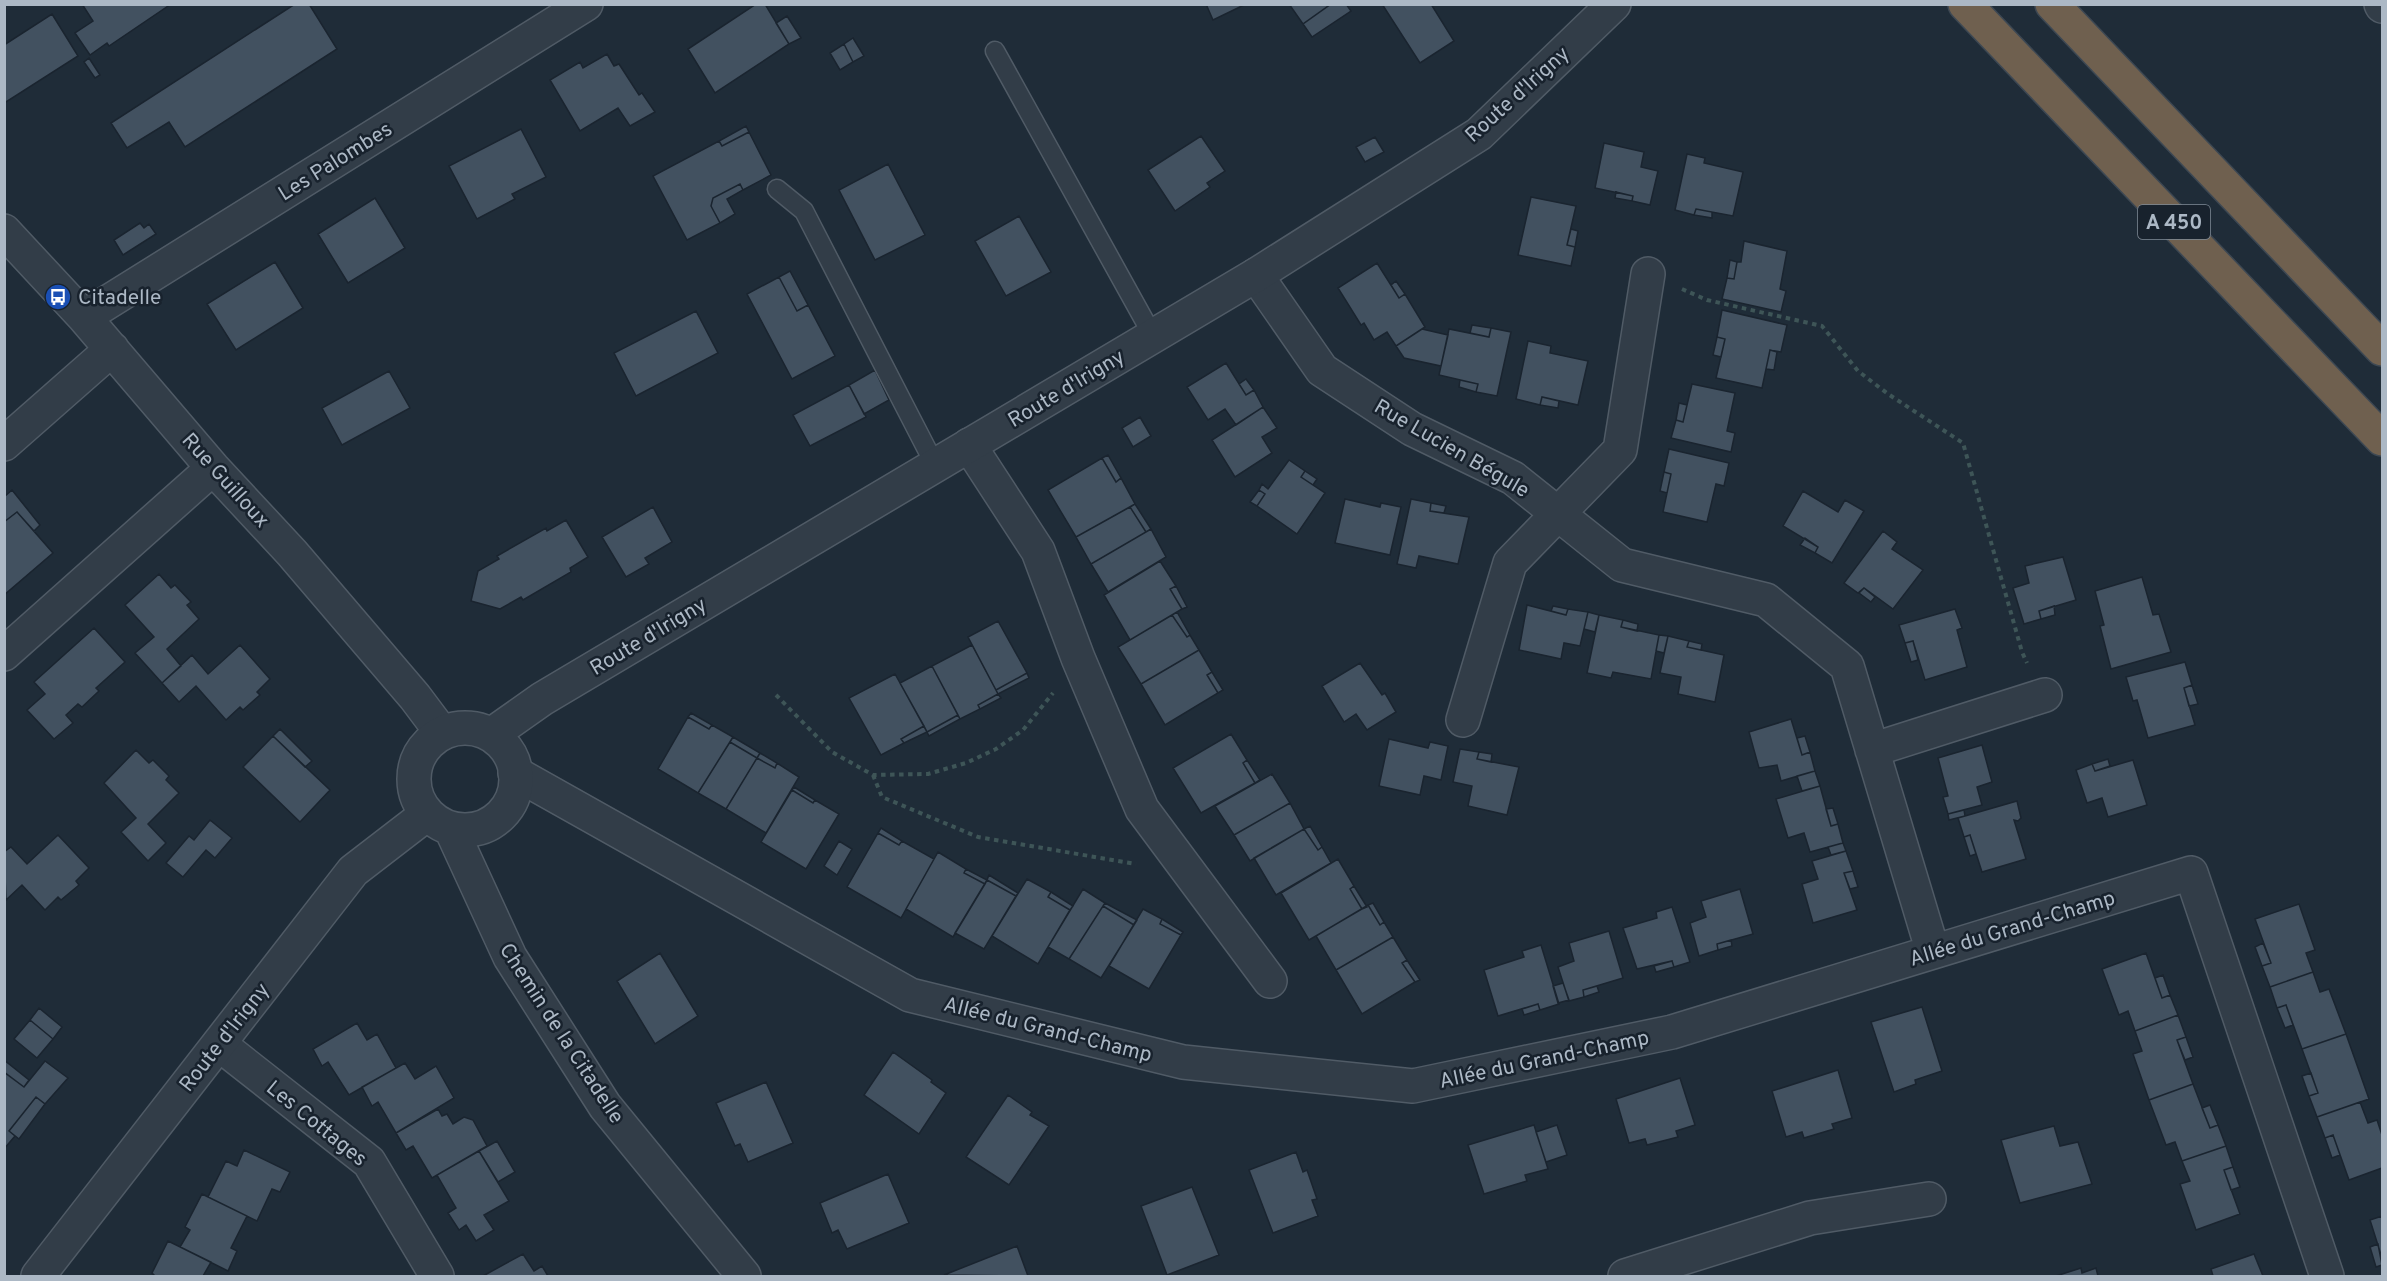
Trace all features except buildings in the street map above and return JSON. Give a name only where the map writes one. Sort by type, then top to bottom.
[{"type":"highway","name":"A 450","points":[[1965,4],[2382,440]]},
{"type":"highway","name":"A 450","points":[[2052,4],[2382,349]]},
{"type":"street","name":"Les Palombes","points":[[84,317],[586,4]]},
{"type":"street","name":"Route d'Irigny","points":[[491,735],[542,699],[1256,274],[1479,134],[1614,4]]},
{"type":"street","name":"Rue Guilloux","points":[[4,231],[84,317],[213,468],[307,571],[415,697],[442,733]]},
{"type":"street","name":"Rue Lucien Bégule","points":[[1256,274],[1322,370],[1412,429],[1513,478],[1622,565],[1766,600],[1847,666],[1933,952]]},
{"type":"street","points":[[1463,720],[1510,563],[1620,450],[1648,274]]},
{"type":"street","points":[[4,444],[112,349]]},
{"type":"street","points":[[969,445],[1038,551],[1078,658],[1142,809],[1270,981]]},
{"type":"street","points":[[4,654],[213,468]]},
{"type":"street","points":[[1872,750],[2045,695]]},
{"type":"street","points":[[467,728],[491,735],[503,745],[511,758],[515,773],[515,790],[509,805],[498,818],[484,827],[468,831],[439,822],[418,801],[414,786],[414,770],[419,756],[429,743],[442,733],[467,728]]},
{"type":"street","name":"Allée du Grand-Champ","points":[[515,773],[910,995],[1183,1062],[1413,1086],[1672,1032],[2191,873],[2327,1276]]},
{"type":"street","name":"Route d'Irigny","points":[[38,1276],[353,871],[439,822]]},
{"type":"street","name":"Chemin de la Citadelle","points":[[439,822],[510,957],[605,1106],[744,1276]]},
{"type":"street","name":"Les Cottages","points":[[219,1044],[369,1162],[437,1276]]},
{"type":"street","points":[[1625,1276],[1810,1218],[1929,1199]]},
{"type":"lane","points":[[995,51],[1153,336]]},
{"type":"lane","points":[[777,189],[804,211],[935,465]]},
{"type":"path","points":[[1648,274],[1707,300],[1822,326],[1858,371],[1888,394],[1963,443],[2022,652],[2045,695]]},
{"type":"path","points":[[776,696],[832,752],[873,776],[928,774],[966,764],[996,749],[1023,730],[1053,694],[1078,658]]},
{"type":"path","points":[[873,776],[882,797],[978,837],[1152,866],[1173,851]]},
{"type":"place","name":"Citadelle","points":[[58,297]]}]
